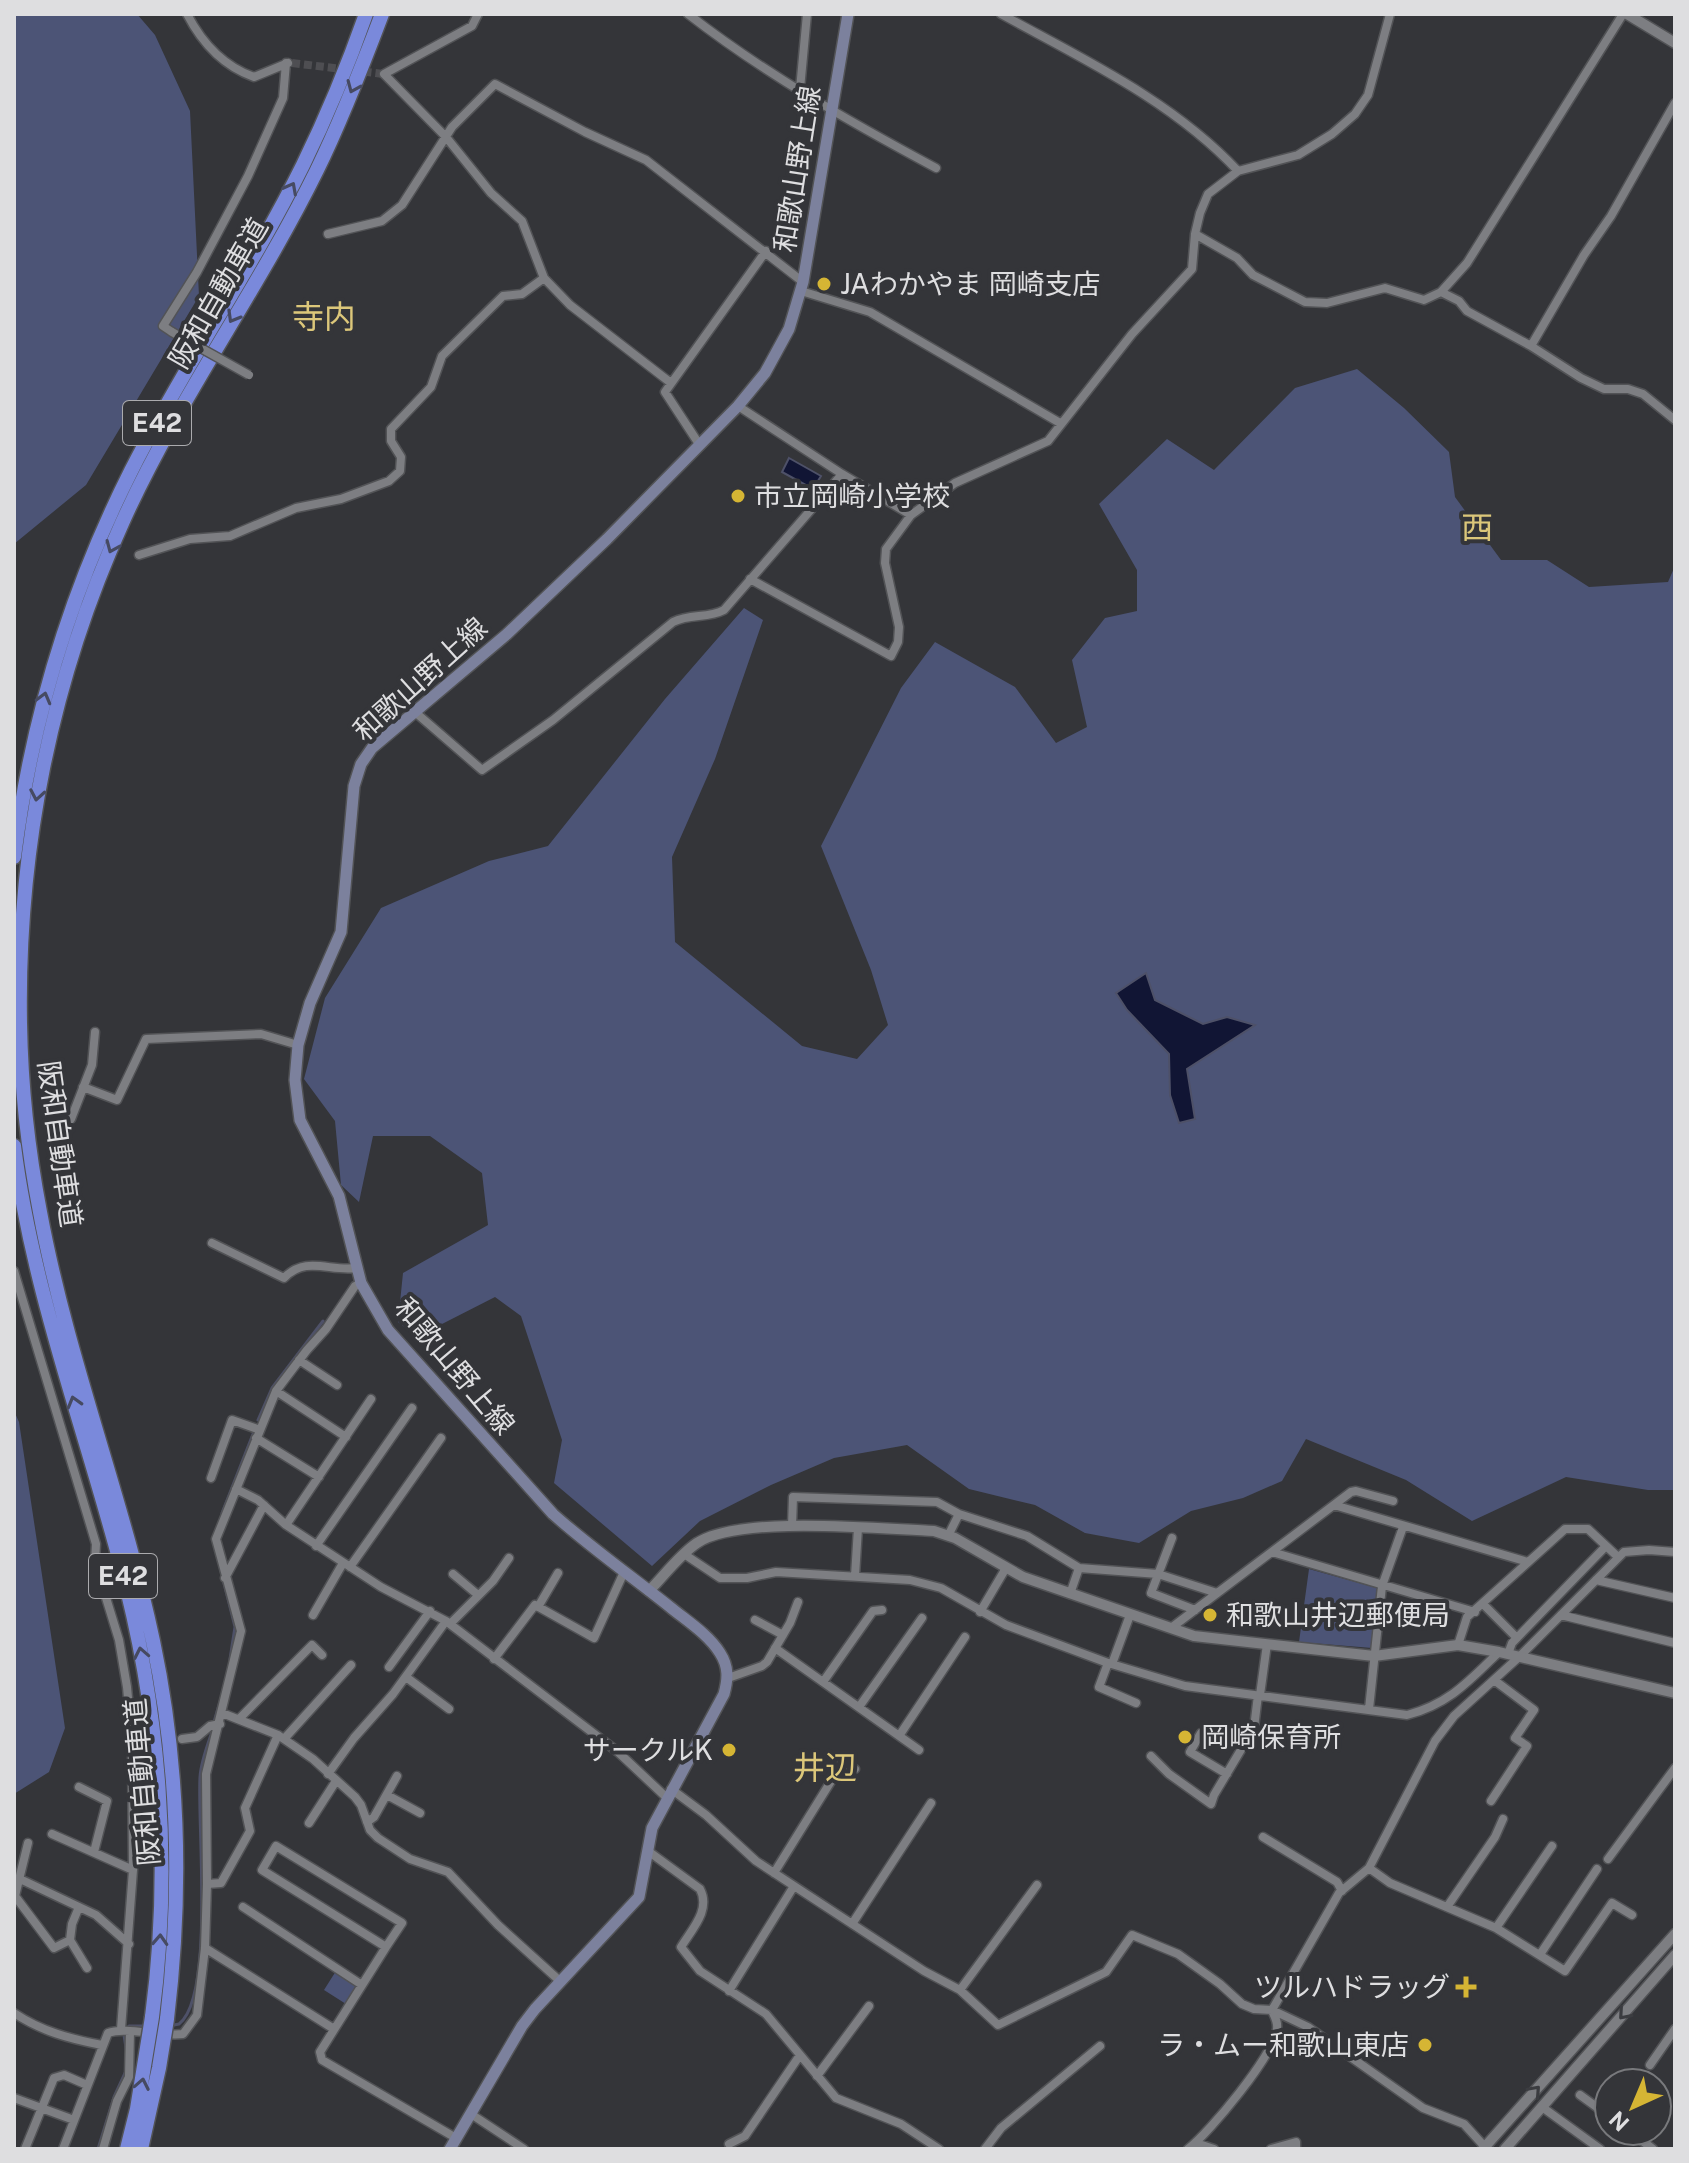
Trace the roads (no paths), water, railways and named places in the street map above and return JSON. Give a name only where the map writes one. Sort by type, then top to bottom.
[{"type":"highway","name":"阪和自動車道","points":[[14,857],[38,723],[68,620],[88,567],[153,431],[303,165],[366,14]]},
{"type":"highway","name":"阪和自動車道","points":[[127,2149],[160,2018],[174,1945],[176,1850],[173,1780],[154,1645],[134,1560],[71,1343],[40,1213],[29,1143],[22,1057],[20,972],[23,903],[37,793],[51,726],[81,624],[101,572],[158,451],[316,172],[382,14]]},
{"type":"highway","name":"阪和自動車道","points":[[14,1146],[39,1281],[120,1563],[140,1647],[149,1704],[162,1850],[159,2068],[144,2149]]},
{"type":"main road","name":"和歌山野上線","points":[[728,1678],[727,1666],[712,1643],[553,1514],[400,1346],[377,1314],[361,1283],[339,1196],[300,1120],[295,1080],[298,1045],[310,1003],[341,932],[354,786],[361,764],[372,748],[507,634],[607,539],[738,406],[765,373],[780,348],[802,286],[848,14]]},
{"type":"main road","points":[[453,2144],[522,2026],[639,1897],[652,1828],[724,1694],[728,1678]]},
{"type":"street","points":[[187,14],[196,30],[231,69],[254,77],[289,63],[283,98],[248,176],[197,272],[163,326],[249,375]]},
{"type":"street","points":[[478,14],[472,26],[384,74],[446,137],[491,193],[522,221],[544,278],[570,305],[671,383]]},
{"type":"street","points":[[688,14],[719,38],[831,109],[936,168]]},
{"type":"street","points":[[800,89],[807,14]]},
{"type":"street","points":[[1001,14],[1156,102],[1220,152],[1238,171]]},
{"type":"street","points":[[750,579],[891,656],[898,642],[899,627],[885,563],[886,549],[911,515],[955,483],[1048,441],[1132,334],[1192,269],[1195,234],[1208,194],[1238,171],[1298,155],[1332,134],[1355,114],[1368,95],[1390,14]]},
{"type":"street","points":[[1195,234],[1237,258],[1253,275],[1305,302],[1327,303],[1385,288],[1424,300],[1441,292],[1467,263],[1625,14],[1675,43]]},
{"type":"street","points":[[328,234],[382,221],[402,205],[452,127],[495,84],[585,132],[646,160],[766,251],[802,286],[870,312],[1060,423]]},
{"type":"street","points":[[1531,346],[1584,255],[1611,216],[1675,103]]},
{"type":"street","points":[[699,444],[665,392],[766,251]]},
{"type":"street","points":[[139,555],[190,539],[230,536],[296,508],[341,499],[389,481],[400,471],[401,457],[391,441],[391,429],[431,387],[442,356],[503,296],[522,294],[544,278]]},
{"type":"street","points":[[1441,292],[1459,301],[1467,311],[1581,378],[1604,389],[1628,389],[1643,394],[1675,420]]},
{"type":"street","points":[[738,406],[911,515]]},
{"type":"street","points":[[415,712],[482,770],[553,720],[673,622],[687,615],[710,617],[724,610],[842,474]]},
{"type":"street","points":[[71,1119],[94,1056],[95,1032]]},
{"type":"street","points":[[83,1087],[117,1100],[146,1039],[261,1034],[298,1045]]},
{"type":"street","points":[[212,1243],[284,1278],[290,1272],[317,1264],[356,1268]]},
{"type":"street","points":[[14,1271],[96,1544],[95,1562],[119,1640],[127,1687],[132,1741],[133,1870],[126,2031],[129,2077],[117,2101],[103,2149]]},
{"type":"street","points":[[63,2149],[108,2033],[183,2034],[197,2015],[205,1948],[206,1774],[241,1631],[216,1539],[276,1391],[326,1329],[355,1286],[361,1283]]},
{"type":"street","points":[[299,1360],[337,1385]]},
{"type":"street","points":[[276,1391],[346,1437]]},
{"type":"street","points":[[286,1525],[371,1399]]},
{"type":"street","points":[[316,1546],[412,1408]]},
{"type":"street","points":[[211,1478],[232,1420],[258,1434],[319,1477]]},
{"type":"street","points":[[313,1615],[346,1565],[441,1438]]},
{"type":"street","points":[[236,1489],[264,1505],[316,1546],[381,1587],[448,1622],[669,1794],[706,1815],[756,1861],[924,1971],[960,1990],[998,2025],[1106,1972],[1132,1935],[1178,1954],[1242,2004],[1254,2009],[1272,2010],[1308,2027],[1423,2108],[1464,2124],[1484,2148],[1675,1934]]},
{"type":"street","points":[[1171,1628],[1356,1491],[1393,1501]]},
{"type":"street","points":[[792,1526],[793,1497],[937,1502],[959,1514],[1027,1536],[1079,1568],[1158,1574],[1217,1593]]},
{"type":"street","points":[[225,1578],[264,1505]]},
{"type":"street","points":[[1334,1505],[1528,1562]]},
{"type":"street","points":[[948,1536],[959,1514]]},
{"type":"street","points":[[649,1591],[696,1543],[719,1534],[792,1526],[934,1531],[1023,1577],[1194,1636],[1374,1656],[1458,1645],[1675,1693]]},
{"type":"street","points":[[1369,1709],[1382,1586],[1403,1527]]},
{"type":"street","points":[[855,1576],[858,1528]]},
{"type":"street","points":[[1458,1645],[1467,1617],[1565,1529],[1588,1529],[1618,1557]]},
{"type":"street","points":[[1172,1538],[1151,1593],[1195,1610]]},
{"type":"street","points":[[1272,2010],[1342,1891],[1369,1868],[1435,1741],[1454,1716],[1494,1680],[1517,1638],[1606,1546]]},
{"type":"street","points":[[1272,1552],[1475,1612]]},
{"type":"street","points":[[684,1554],[720,1578],[747,1578],[776,1572],[927,1584],[941,1588],[1006,1625],[1110,1663],[1185,1686],[1407,1715],[1430,1709],[1456,1694],[1561,1615],[1624,1552],[1675,1552]]},
{"type":"street","points":[[328,1774],[448,1622],[493,1581],[509,1558]]},
{"type":"street","points":[[980,1612],[1006,1568]]},
{"type":"street","points":[[1070,1594],[1079,1568]]},
{"type":"street","points":[[494,1659],[535,1605],[594,1638],[624,1572]]},
{"type":"street","points":[[538,1607],[558,1573]]},
{"type":"street","points":[[453,1574],[478,1595]]},
{"type":"street","points":[[1596,1580],[1675,1598]]},
{"type":"street","points":[[728,1678],[762,1666],[783,1635],[798,1602]]},
{"type":"street","points":[[1483,1604],[1517,1638]]},
{"type":"street","points":[[823,1682],[873,1611],[882,1610]]},
{"type":"street","points":[[389,1667],[430,1611]]},
{"type":"street","points":[[1130,1615],[1099,1687],[1136,1703]]},
{"type":"street","points":[[1561,1615],[1675,1643]]},
{"type":"street","points":[[859,1707],[922,1618]]},
{"type":"street","points":[[755,1620],[783,1635]]},
{"type":"street","points":[[899,1736],[965,1637]]},
{"type":"street","points":[[1151,1756],[1169,1774],[1211,1804],[1254,1728],[1267,1644]]},
{"type":"street","points":[[239,1719],[312,1645],[322,1655]]},
{"type":"street","points":[[775,1648],[919,1750]]},
{"type":"street","points":[[207,1884],[221,1883],[250,1831],[245,1808],[281,1737],[351,1665]]},
{"type":"street","points":[[406,1677],[449,1709]]},
{"type":"street","points":[[1491,1801],[1527,1746],[1515,1738],[1534,1710],[1494,1680]]},
{"type":"street","points":[[222,1713],[281,1737],[313,1759],[355,1797],[370,1830],[378,1838],[410,1859],[448,1872],[498,1925],[561,1982]]},
{"type":"street","points":[[182,1739],[202,1734],[216,1724]]},
{"type":"street","points":[[1201,1733],[1190,1752],[1227,1774]]},
{"type":"street","points":[[132,1741],[145,1740]]},
{"type":"street","points":[[774,1873],[843,1762],[855,1769]]},
{"type":"street","points":[[1608,1859],[1675,1768]]},
{"type":"street","points":[[367,1822],[374,1817],[397,1776]]},
{"type":"street","points":[[309,1823],[336,1781]]},
{"type":"street","points":[[79,1787],[107,1801],[94,1852]]},
{"type":"street","points":[[387,1795],[420,1813]]},
{"type":"street","points":[[852,1924],[931,1803]]},
{"type":"street","points":[[1447,1907],[1495,1837],[1503,1819]]},
{"type":"street","points":[[52,1834],[133,1870]]},
{"type":"street","points":[[1263,1837],[1337,1882],[1342,1891]]},
{"type":"street","points":[[28,1843],[15,1896],[54,1948],[70,1940]]},
{"type":"street","points":[[386,1947],[262,1870],[276,1846],[402,1923],[320,2052],[322,2060],[453,2144]]},
{"type":"street","points":[[1496,1928],[1552,1846]]},
{"type":"street","points":[[648,1851],[700,1889],[705,1898],[704,1908],[681,1947],[700,1971],[766,2014],[836,2098],[901,2124],[939,2149]]},
{"type":"street","points":[[1369,1868],[1390,1883],[1496,1928],[1541,1953],[1565,1971],[1612,1903],[1632,1915]]},
{"type":"street","points":[[1541,1953],[1597,1869]]},
{"type":"street","points":[[20,1879],[96,1915],[129,1944]]},
{"type":"street","points":[[960,1990],[1037,1885]]},
{"type":"street","points":[[729,1991],[794,1886]]},
{"type":"street","points":[[79,1907],[70,1940],[87,1968]]},
{"type":"street","points":[[243,1907],[362,1985]]},
{"type":"street","points":[[205,1948],[334,2029]]},
{"type":"street","points":[[1505,2149],[1675,1955]]},
{"type":"street","points":[[817,2076],[869,2006]]},
{"type":"street","points":[[1188,2149],[1260,2065],[1278,2031],[1272,2010]]},
{"type":"street","points":[[14,2013],[30,2024],[67,2039],[102,2045]]},
{"type":"street","points":[[1650,2065],[1675,2029]]},
{"type":"street","points":[[144,2149],[172,2035]]},
{"type":"street","points":[[985,2149],[1001,2128],[1100,2046]]},
{"type":"street","points":[[729,2144],[745,2136],[800,2055]]},
{"type":"street","points":[[25,2149],[54,2078],[64,2075],[87,2085]]},
{"type":"street","points":[[1580,2095],[1593,2104]]},
{"type":"street","points":[[14,2098],[74,2120]]},
{"type":"street","points":[[1542,2107],[1600,2149]]},
{"type":"street","points":[[471,2114],[524,2149]]},
{"type":"street","points":[[1271,2149],[1296,2142],[1296,2149]]},
{"type":"street","points":[[1196,2143],[1214,2149]]},
{"type":"waterway","points":[[258,1420],[272,1388],[323,1321]]},
{"type":"waterway","points":[[222,1513],[253,1434]]},
{"type":"waterway","points":[[214,1543],[235,1627],[230,1659]]},
{"type":"waterway","points":[[214,1722],[221,1698]]},
{"type":"waterway","points":[[169,2026],[179,2024],[190,2008],[197,1981],[202,1908],[200,1777],[213,1729]]},
{"type":"waterway","points":[[126,2048],[124,2035],[129,2026],[146,2026]]},
{"type":"waterway","points":[[98,2149],[114,2097],[126,2071]]},
{"type":"tunnel","points":[[292,63],[384,74]]},
{"type":"tunnel","points":[[145,1740],[182,1739]]},
{"type":"place","name":"JAわかやま 岡崎支店","points":[[824,284]]},
{"type":"place","name":"市立岡崎小学校","points":[[738,496]]},
{"type":"place","name":"和歌山井辺郵便局","points":[[1210,1615]]},
{"type":"place","name":"岡崎保育所","points":[[1185,1737]]},
{"type":"place","name":"サークルK","points":[[729,1750]]},
{"type":"place","name":"ツルハドラッグ","points":[[1466,1987]]},
{"type":"place","name":"ラ・ムー和歌山東店","points":[[1425,2045]]},
{"type":"district","name":"寺内","points":[[324,317]]},
{"type":"district","name":"西","points":[[1477,528]]},
{"type":"district","name":"井辺","points":[[825,1768]]}]
